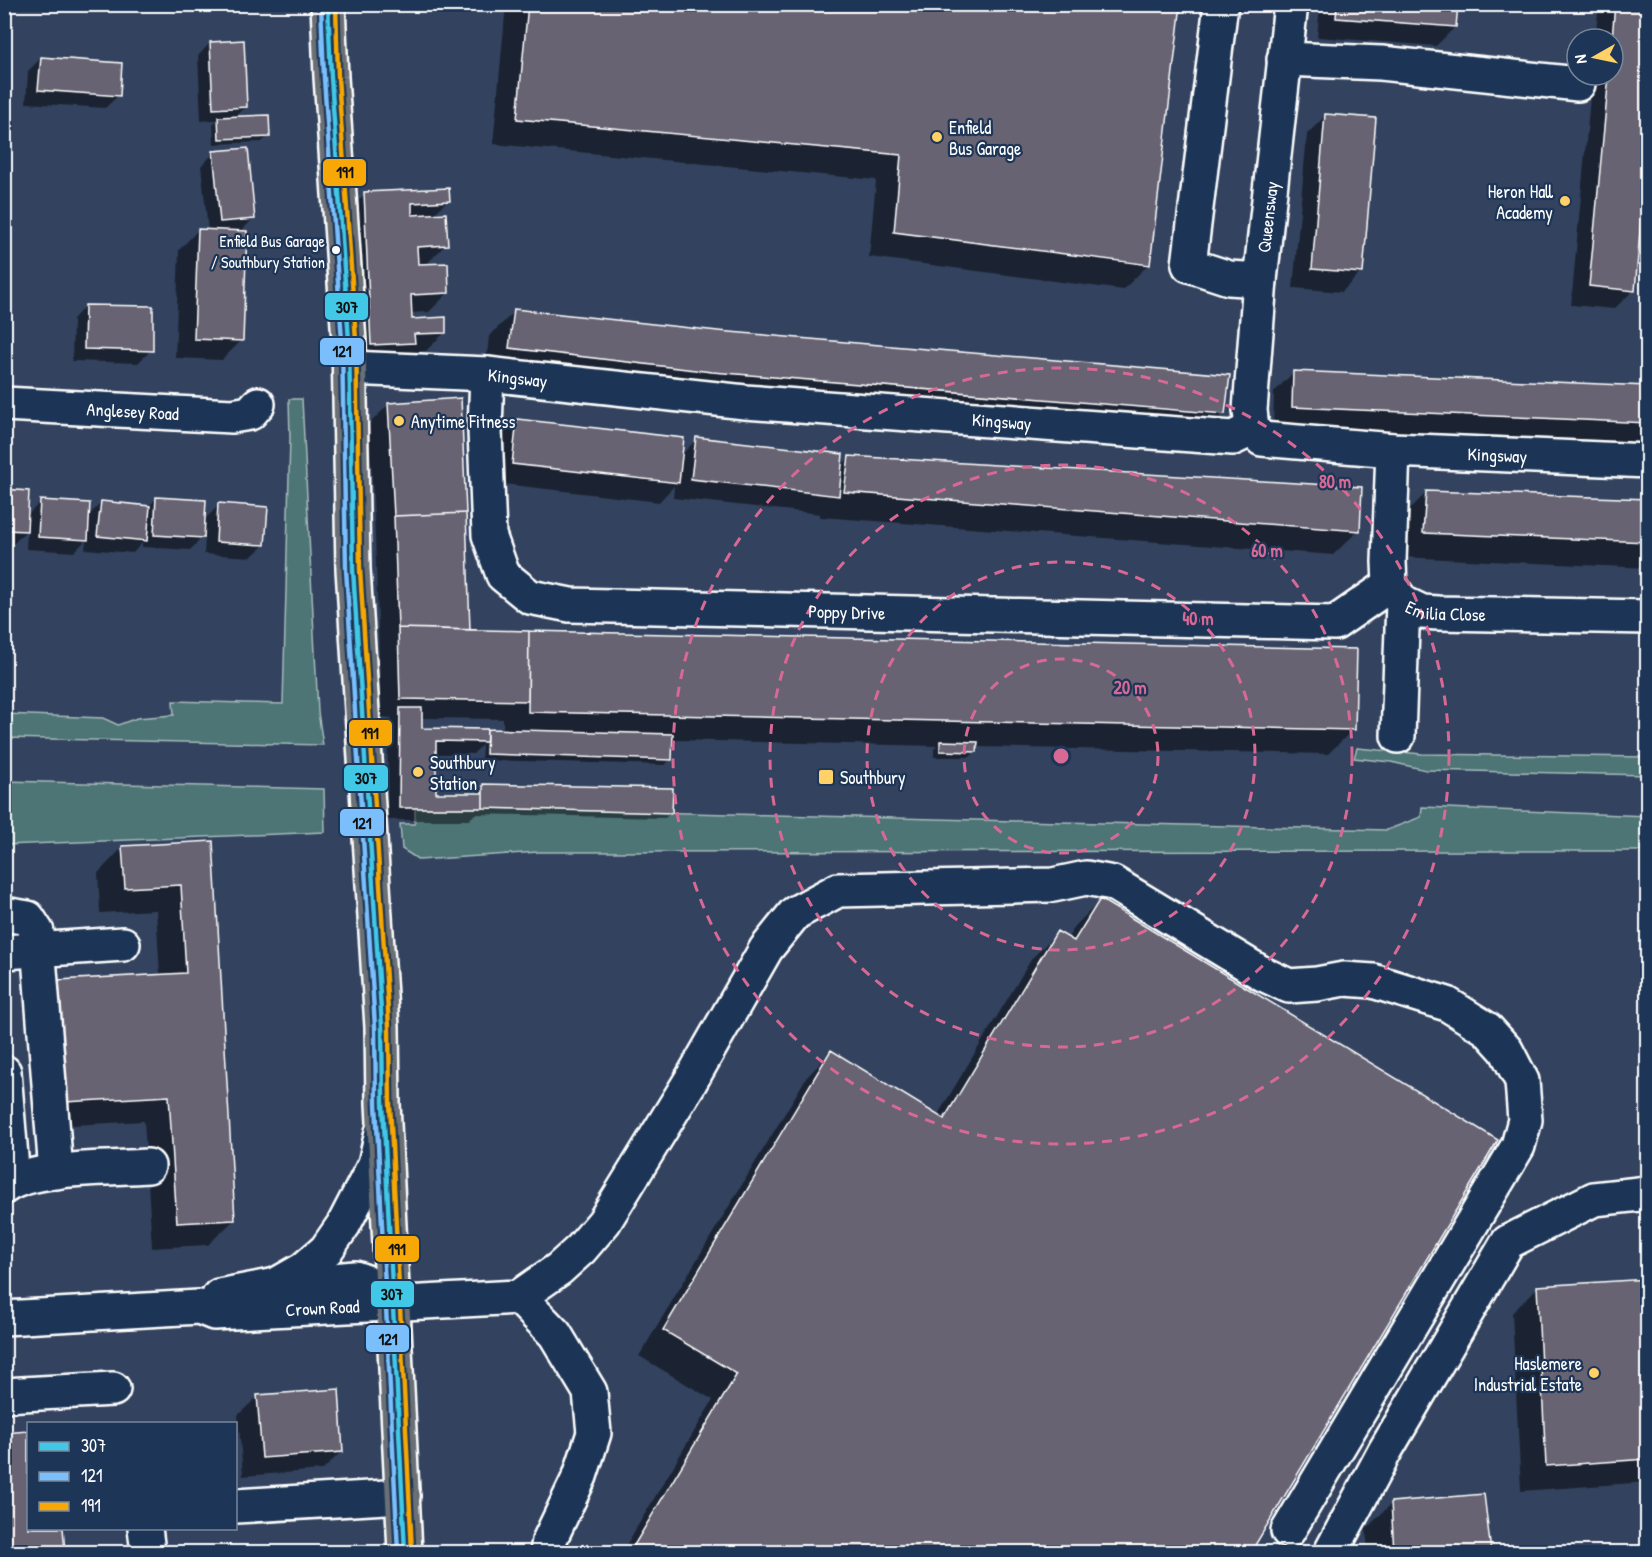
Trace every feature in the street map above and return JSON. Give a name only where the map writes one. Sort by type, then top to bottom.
[{"type":"main road","points":[[328,4],[350,368],[353,569],[382,1027],[384,1122],[405,1552]]},
{"type":"street","points":[[1221,4],[1189,265],[1228,278],[1260,280]]},
{"type":"street","name":"Queensway","points":[[1252,429],[1250,410],[1260,280],[1291,4]]},
{"type":"street","points":[[1284,59],[1381,63],[1565,83]]},
{"type":"street","name":"Kingsway","points":[[350,368],[487,374],[745,402],[1097,429],[1233,438],[1252,429],[1262,439],[1393,450],[1647,462]]},
{"type":"street","name":"Poppy Drive","points":[[487,374],[485,430],[489,535],[503,575],[530,597],[570,605],[1335,623],[1396,594]]},
{"type":"street","name":"Anglesey Road","points":[[4,404],[232,416],[250,413],[258,404]]},
{"type":"street","name":"Emilia Close","points":[[1393,450],[1389,562],[1396,594],[1422,612],[1647,617]]},
{"type":"street","points":[[1396,594],[1398,736]]},
{"type":"street","points":[[393,1304],[519,1296],[559,1269],[581,1249],[604,1222],[690,1082],[766,950],[795,913],[838,890],[1053,885],[1086,878],[1113,883],[1263,974],[1289,986],[1344,979],[1373,981],[1447,1004],[1487,1029],[1506,1050],[1522,1081],[1525,1120],[1518,1146],[1288,1531]]},
{"type":"street","points":[[4,914],[28,918],[37,932],[56,1172]]},
{"type":"street","points":[[4,952],[123,944]]},
{"type":"street","points":[[4,1072],[9,1184],[32,1175],[148,1166]]},
{"type":"street","name":"Crown Road","points":[[276,1285],[304,1269],[326,1250],[344,1224],[375,1164],[384,1122]]},
{"type":"street","points":[[1331,1552],[1385,1451],[1508,1242],[1594,1199],[1647,1193]]},
{"type":"street","name":"Crown Road","points":[[199,1307],[214,1297],[276,1285],[355,1278],[372,1284],[393,1304]]},
{"type":"street","points":[[519,1296],[555,1334],[590,1392],[594,1433],[580,1476],[549,1541],[547,1552]]},
{"type":"street","name":"Crown Road","points":[[4,1318],[199,1307],[214,1313],[393,1304]]},
{"type":"street","points":[[4,1395],[113,1389]]},
{"type":"street","points":[[237,1506],[403,1496]]},
{"type":"street","points":[[145,1530],[148,1552]]},
{"type":"green space","points":[[289,399],[302,399],[318,712],[323,745],[5,738],[5,714],[103,718],[118,725],[137,718],[174,715],[173,701],[283,704]]},
{"type":"green space","points":[[1357,748],[1422,754],[1647,757],[1647,775],[1426,770],[1391,762],[1354,758]]},
{"type":"green space","points":[[4,781],[324,789],[325,832],[5,845]]},
{"type":"green space","points":[[1422,807],[1647,816],[1648,851],[539,852],[419,860],[402,849],[400,824],[415,824],[415,808],[483,808],[1387,830],[1421,817]]},
{"type":"building","name":"Enfield Bus Garage","points":[[528,4],[1181,4],[1150,265],[894,232],[901,155],[517,119]]},
{"type":"building","points":[[1337,4],[1458,4],[1456,27],[1336,18]]},
{"type":"building","points":[[1615,4],[1648,4],[1648,220],[1641,219],[1635,291],[1589,286],[1608,87],[1625,87],[1625,27],[1613,27]]},
{"type":"building","points":[[244,40],[247,107],[213,109],[210,42]]},
{"type":"building","points":[[41,57],[122,63],[120,96],[38,90]]},
{"type":"building","points":[[1325,114],[1376,118],[1363,273],[1312,269]]},
{"type":"building","points":[[269,115],[270,137],[219,139],[218,117]]},
{"type":"building","points":[[248,148],[255,219],[220,222],[213,151]]},
{"type":"building","points":[[449,188],[450,201],[412,203],[412,215],[446,213],[448,245],[417,247],[418,264],[448,263],[449,293],[411,295],[412,319],[446,317],[446,333],[414,334],[415,343],[371,345],[364,192]]},
{"type":"building","points":[[198,229],[247,231],[243,341],[194,339]]},
{"type":"building","points":[[85,305],[153,306],[153,351],[84,349]]},
{"type":"building","points":[[514,309],[718,331],[1230,375],[1225,414],[712,372],[509,348]]},
{"type":"building","points":[[1293,371],[1648,386],[1648,423],[1292,407]]},
{"type":"building","points":[[461,398],[466,513],[394,516],[388,403]]},
{"type":"building","points":[[517,419],[684,438],[679,483],[512,464]]},
{"type":"building","points":[[696,437],[843,454],[839,496],[691,479]]},
{"type":"building","points":[[849,456],[1362,487],[1360,531],[844,492]]},
{"type":"building","points":[[4,489],[29,491],[27,531],[4,530]]},
{"type":"building","points":[[1426,491],[1648,499],[1648,542],[1423,533]]},
{"type":"building","points":[[156,497],[206,500],[204,538],[154,535]]},
{"type":"building","points":[[40,500],[90,503],[88,540],[38,537]]},
{"type":"building","points":[[101,501],[150,506],[147,541],[97,536]]},
{"type":"building","points":[[218,503],[268,507],[265,545],[216,542]]},
{"type":"building","points":[[466,513],[470,630],[398,628],[394,516]]},
{"type":"building","points":[[398,628],[529,631],[528,701],[400,699]]},
{"type":"building","points":[[529,631],[1357,649],[1355,730],[528,712]]},
{"type":"building","name":"Southbury Station","points":[[400,708],[422,708],[422,728],[487,729],[487,742],[436,741],[436,793],[483,793],[483,808],[399,808]]},
{"type":"building","points":[[487,729],[673,734],[672,760],[486,754]]},
{"type":"building","points":[[940,741],[978,742],[977,752],[940,751]]},
{"type":"building","points":[[483,784],[673,788],[672,813],[483,808]]},
{"type":"building","points":[[213,841],[235,1220],[177,1223],[169,1096],[65,1102],[58,980],[186,973],[181,885],[125,888],[122,846]]},
{"type":"building","points":[[1100,899],[1498,1140],[1251,1552],[630,1552],[737,1374],[663,1330],[831,1050],[944,1119],[1057,931],[1074,941]]},
{"type":"building","name":"Haslemere Industrial Estate","points":[[1648,1279],[1648,1459],[1546,1466],[1537,1286]]},
{"type":"building","points":[[339,1389],[343,1452],[262,1458],[257,1395]]},
{"type":"building","points":[[27,1431],[27,1530],[63,1530],[65,1552],[4,1552],[4,1433]]},
{"type":"building","points":[[1484,1494],[1491,1552],[1394,1552],[1391,1502]]},
{"type":"transit line","name":"121","points":[[321,4],[342,341],[346,569],[375,1027],[376,1103],[398,1552]]},
{"type":"transit line","name":"307","points":[[328,4],[349,341],[353,569],[382,1027],[383,1103],[405,1552]]},
{"type":"transit line","name":"191","points":[[336,4],[338,77],[356,340],[360,569],[389,1027],[390,1103],[412,1552]]},
{"type":"place","name":"Enfield Bus Garage","points":[[937,137]]},
{"type":"place","name":"Heron Hall Academy","points":[[1565,201]]},
{"type":"place","name":"Enfield Bus Garage / Southbury Station","points":[[336,250]]},
{"type":"place","name":"Anytime Fitness","points":[[399,421]]},
{"type":"place","name":"Southbury Station","points":[[418,772]]},
{"type":"place","name":"Southbury","points":[[826,777]]},
{"type":"place","name":"Haslemere Industrial Estate","points":[[1594,1373]]}]
